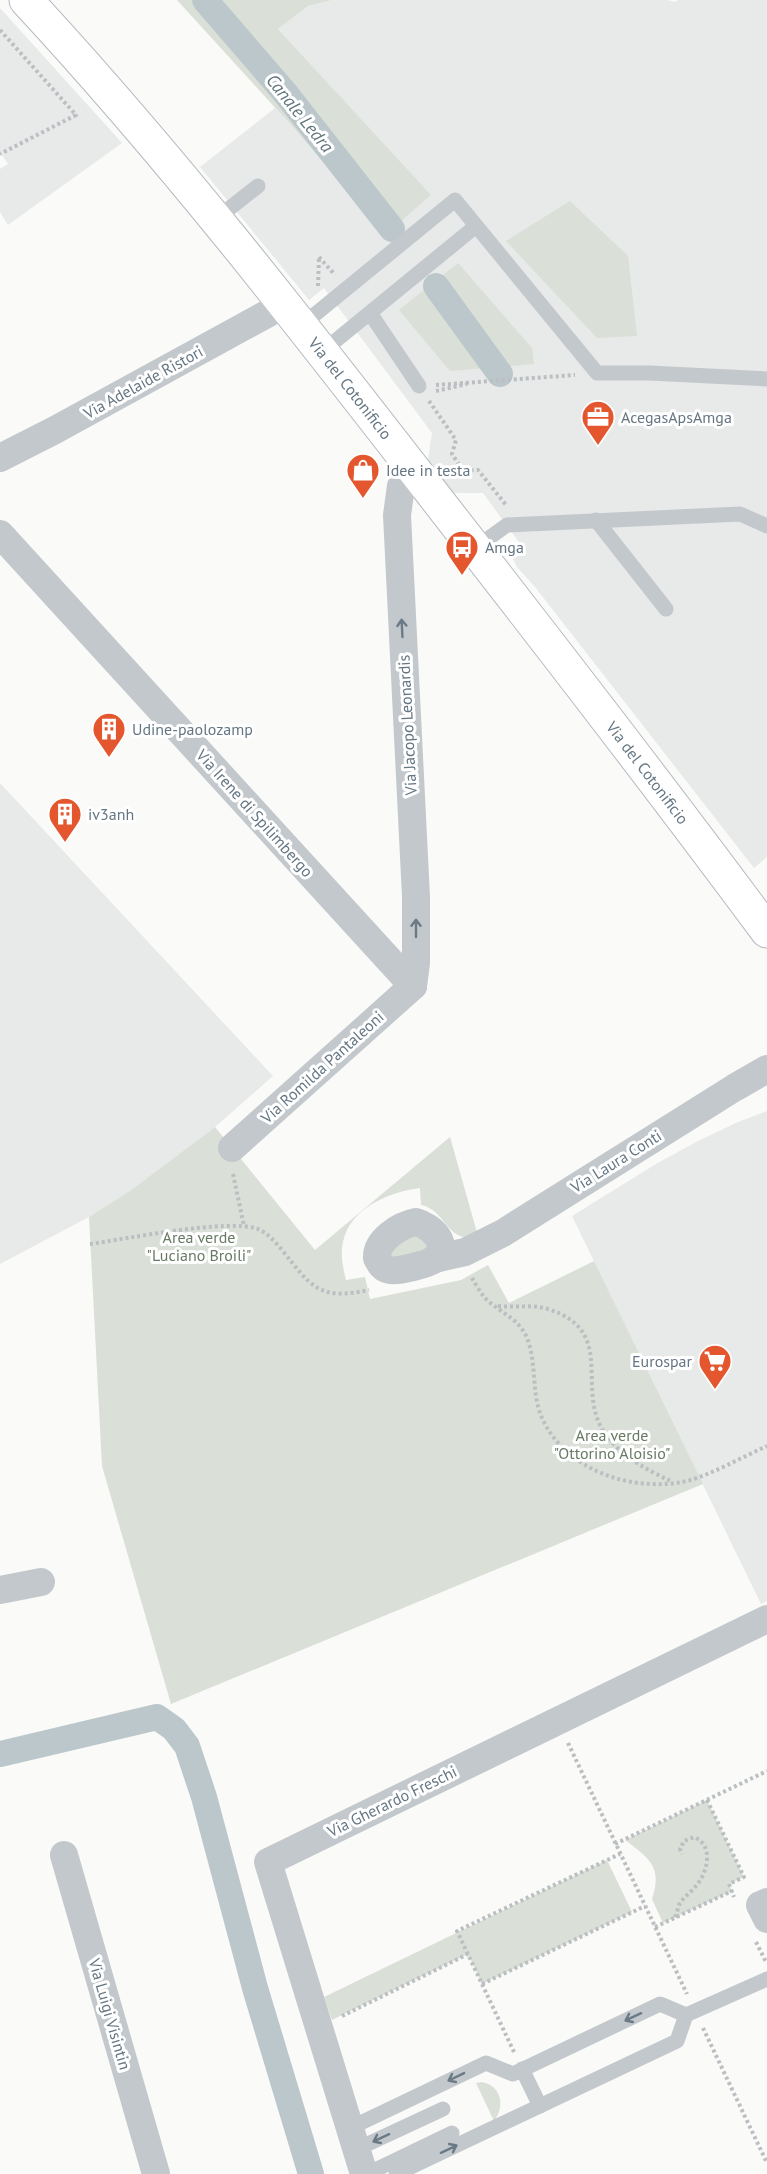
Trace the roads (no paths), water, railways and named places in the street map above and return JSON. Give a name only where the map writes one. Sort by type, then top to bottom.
[{"type":"main road","name":"Via del Cotonificio","points":[[26,0],[90,69],[167,158],[294,315],[767,931]]},
{"type":"street","name":"Via Adelaide Ristori","points":[[0,458],[294,315]]},
{"type":"street","name":"Via Jacopo Leonardis","points":[[413,468],[401,486],[397,515],[416,897],[416,963],[413,986]]},
{"type":"street","name":"Via Irene di Spilimbergo","points":[[0,534],[413,986]]},
{"type":"street","name":"Via Romilda Pantaleoni","points":[[232,1148],[413,986]]},
{"type":"street","name":"Via Laura Conti","points":[[436,1248],[467,1263],[503,1233],[767,1069]]},
{"type":"street","points":[[0,1590],[41,1582]]},
{"type":"street","name":"Via Gherardo Freschi","points":[[360,2156],[268,1862],[767,1619]]},
{"type":"street","name":"Via Luigi Visintin","points":[[64,1855],[156,2174]]},
{"type":"street","points":[[759,1926],[760,1905],[767,1902]]},
{"type":"lane","points":[[216,219],[258,186]]},
{"type":"lane","points":[[294,315],[454,200],[597,374],[650,373],[767,379]]},
{"type":"lane","points":[[322,351],[476,226]]},
{"type":"lane","points":[[370,313],[425,390]]},
{"type":"lane","points":[[475,548],[507,525],[740,513],[767,525]]},
{"type":"lane","points":[[596,520],[666,609]]},
{"type":"lane","points":[[396,2174],[677,2041],[691,2013],[767,1979]]},
{"type":"lane","points":[[360,2156],[486,2063],[513,2074],[660,2004],[691,2013]]},
{"type":"lane","points":[[522,2069],[540,2106]]},
{"type":"lane","points":[[360,2156],[443,2109]]},
{"type":"lane","points":[[360,2156],[452,2133]]},
{"type":"waterway","name":"Canale Ledra","points":[[205,0],[286,94],[392,229]]},
{"type":"waterway","name":"Canale Ledra","points":[[436,286],[500,374]]},
{"type":"waterway","points":[[0,1754],[157,1717],[174,1729],[187,1746],[204,1797],[255,1988],[311,2174]]},
{"type":"place","name":"AcegasApsAmga","points":[[598,446]]},
{"type":"place","name":"Idee in testa","points":[[363,499]]},
{"type":"place","name":"Amga","points":[[462,576]]},
{"type":"place","name":"Udine-paolozamp","points":[[109,758]]},
{"type":"place","name":"iv3anh","points":[[65,843]]},
{"type":"place","name":"Eurospar","points":[[715,1390]]},
{"type":"park label","name":"Area verde \"Luciano Broili\"","points":[[199,1246]]},
{"type":"park label","name":"Area verde \"Ottorino Aloisio\"","points":[[612,1444]]}]
